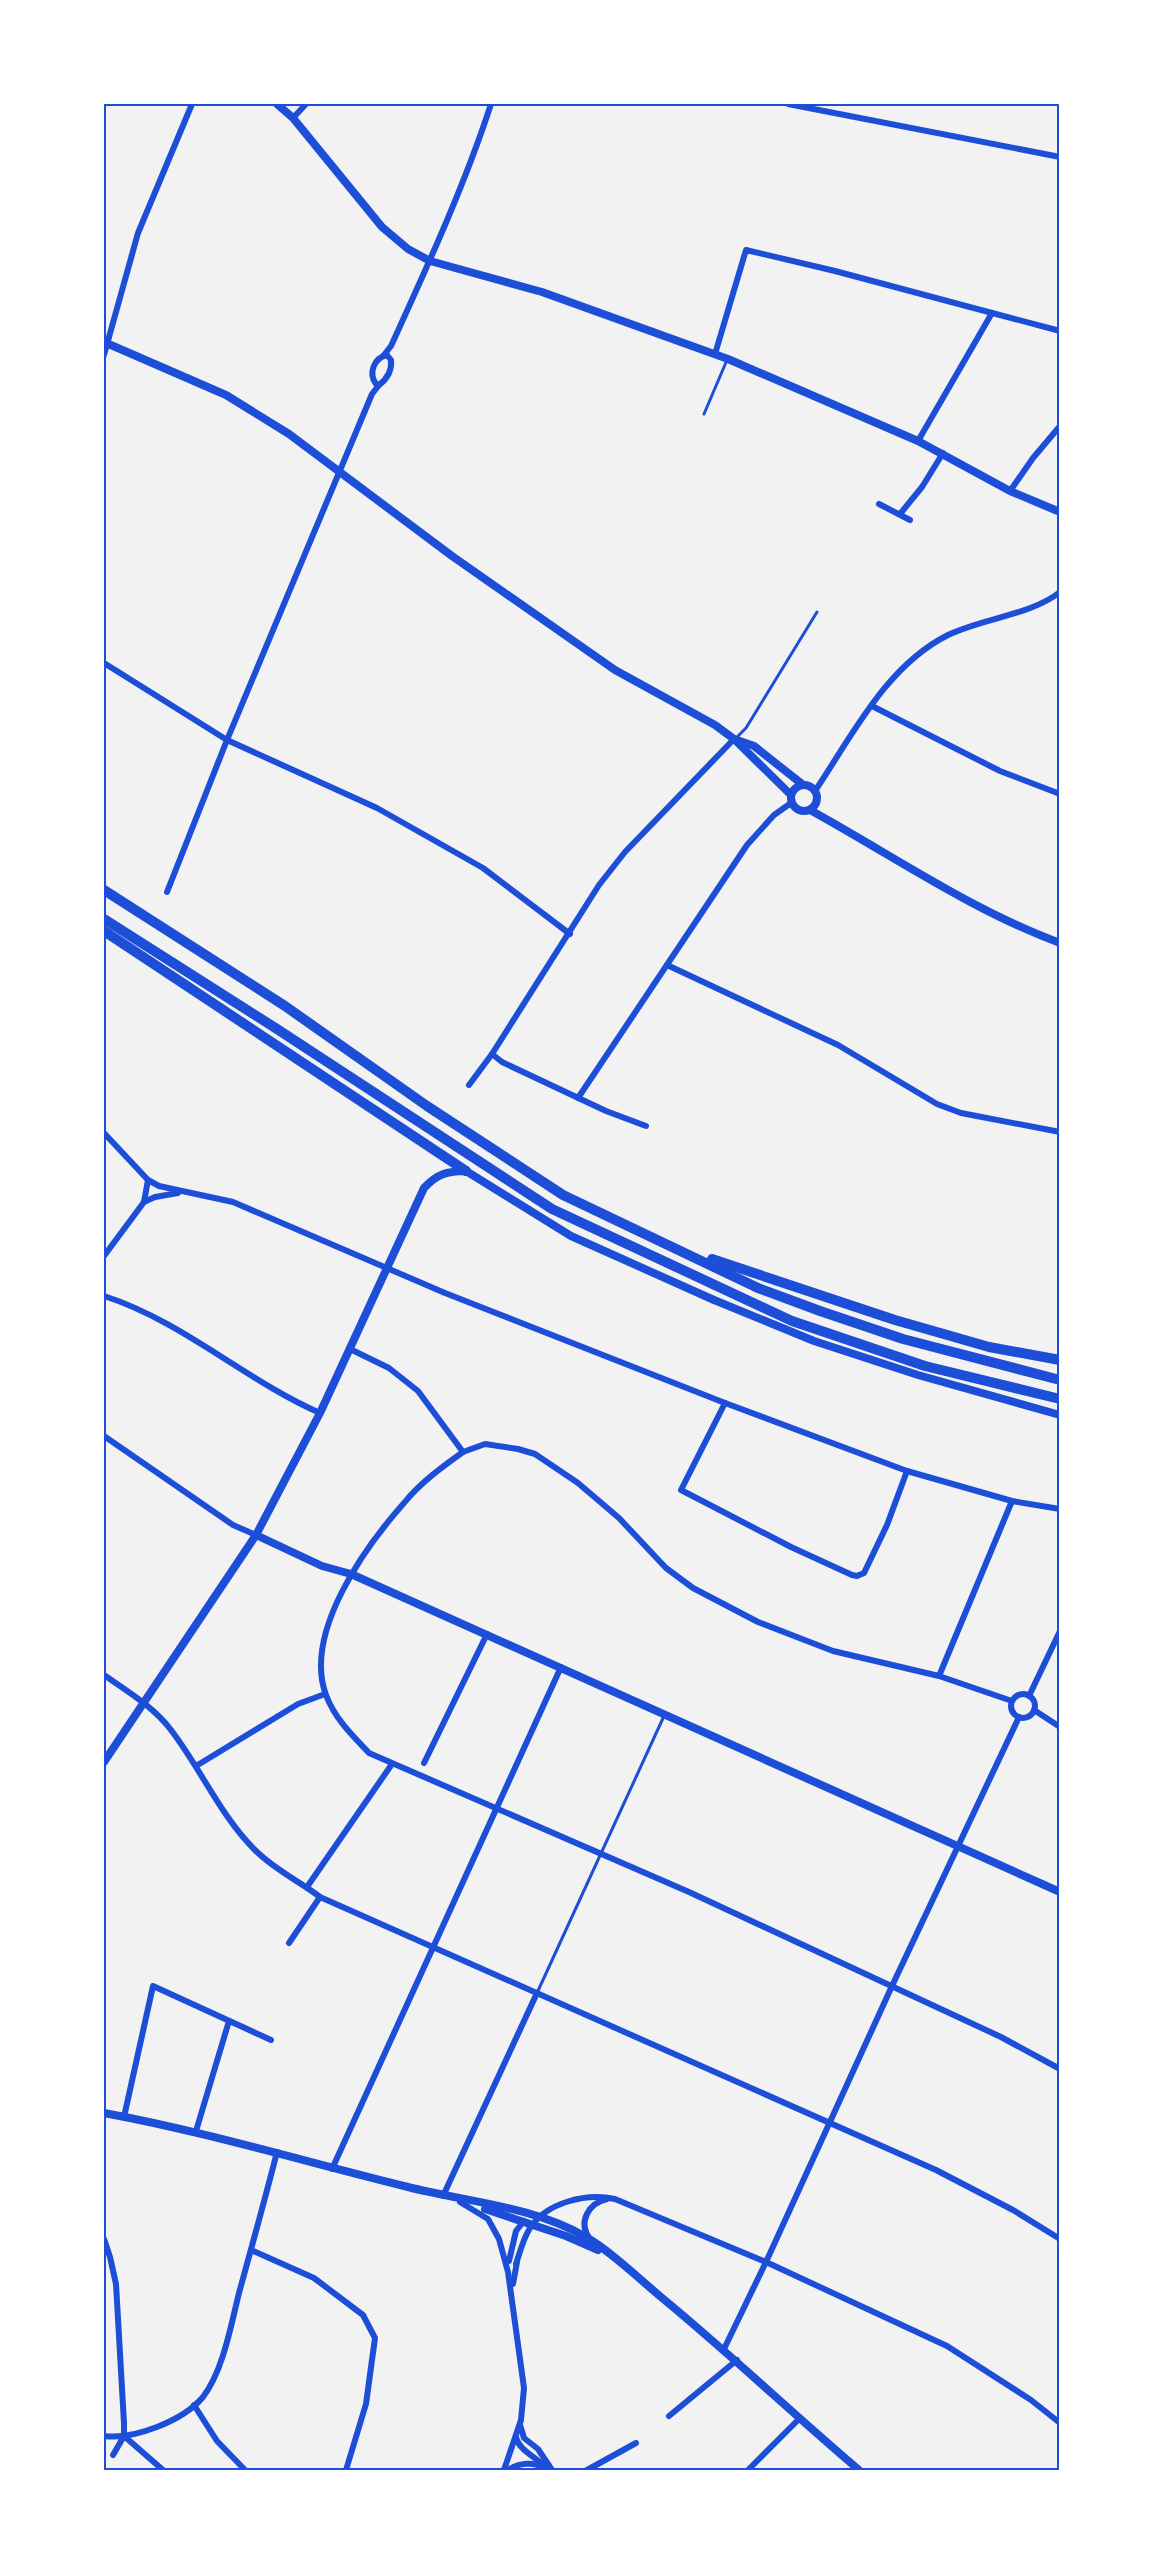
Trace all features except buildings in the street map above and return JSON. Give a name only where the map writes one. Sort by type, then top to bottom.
[{"type":"highway","points":[[104,890],[285,1006],[427,1106],[563,1195],[758,1288],[903,1339],[1059,1380]]},
{"type":"highway","points":[[104,919],[552,1209],[792,1321],[925,1366],[1059,1399]]},
{"type":"highway","points":[[104,931],[466,1171]]},
{"type":"highway","points":[[664,1242],[895,1320],[989,1347],[1059,1360]]},
{"type":"street","points":[[104,355],[105,342],[138,233],[192,104]]},
{"type":"street","points":[[277,104],[293,118],[382,227],[408,249],[430,261],[542,292],[728,359],[918,441],[1010,490],[1059,512]]},
{"type":"street","points":[[293,118],[306,104]]},
{"type":"street","points":[[376,383],[386,379],[391,369],[387,356],[477,149],[492,104]]},
{"type":"street","points":[[788,104],[1059,157]]},
{"type":"street","points":[[715,354],[746,250],[835,271],[1059,332]]},
{"type":"street","points":[[918,441],[992,313]]},
{"type":"street","points":[[105,342],[226,395],[289,434],[452,556],[615,670],[715,725],[734,739],[791,799],[797,809],[810,810],[958,896],[1059,943]]},
{"type":"street","points":[[167,892],[227,740],[372,394],[376,383],[373,369],[378,360],[387,356]]},
{"type":"street","points":[[1010,490],[1059,426]]},
{"type":"street","points":[[900,514],[922,487],[943,453]]},
{"type":"street","points":[[879,504],[910,520]]},
{"type":"street","points":[[815,791],[897,673],[947,636],[986,620],[1026,610],[1059,592]]},
{"type":"street","points":[[104,663],[227,740],[387,813],[483,868],[570,934]]},
{"type":"street","points":[[872,706],[999,771],[1059,794]]},
{"type":"street","points":[[734,739],[754,746],[802,784],[808,785],[815,791],[817,802],[810,810]]},
{"type":"street","points":[[469,1085],[492,1054],[570,934],[599,885],[625,852],[734,739]]},
{"type":"street","points":[[578,1098],[747,845],[791,799],[795,788],[802,784]]},
{"type":"street","points":[[667,965],[838,1045],[937,1104],[961,1113],[1059,1132]]},
{"type":"street","points":[[492,1054],[502,1062],[578,1098],[646,1126]]},
{"type":"street","points":[[104,1134],[148,1180],[159,1186],[233,1202],[459,1298],[725,1403],[907,1471],[1011,1501],[1059,1509]]},
{"type":"street","points":[[104,1761],[256,1536],[320,1413],[424,1188],[436,1176],[449,1171],[466,1171],[571,1236],[804,1337],[918,1375],[1059,1415]]},
{"type":"street","points":[[104,1256],[144,1202],[148,1180]]},
{"type":"street","points":[[144,1202],[155,1197],[183,1192]]},
{"type":"street","points":[[104,1296],[135,1307],[285,1398],[320,1413]]},
{"type":"street","points":[[350,1349],[389,1368],[418,1391],[463,1452]]},
{"type":"street","points":[[725,1403],[681,1490],[791,1547],[857,1576],[864,1573],[887,1525],[907,1471]]},
{"type":"street","points":[[104,1436],[233,1525],[256,1536],[322,1566],[351,1574],[487,1634],[1059,1892]]},
{"type":"street","points":[[1012,1701],[939,1676],[833,1651],[758,1622],[693,1588],[666,1568],[619,1518],[578,1483],[535,1454],[485,1444],[463,1452],[442,1467],[404,1502],[351,1574],[338,1598],[328,1626],[321,1663],[325,1694],[339,1722],[369,1753],[601,1853],[892,1986],[1000,2037],[1059,2069]]},
{"type":"street","points":[[939,1676],[1011,1501]]},
{"type":"street","points":[[1029,1696],[1059,1631]]},
{"type":"street","points":[[424,1763],[487,1634]]},
{"type":"street","points":[[332,2169],[495,1807],[561,1667]]},
{"type":"street","points":[[104,1675],[143,1702],[170,1728],[229,1817],[255,1851],[282,1873],[320,1897],[936,2170],[1013,2210],[1059,2239]]},
{"type":"street","points":[[196,1767],[298,1704],[325,1694]]},
{"type":"street","points":[[1018,1695],[1029,1696],[1034,1702],[1034,1710],[1027,1717],[1019,1717],[1012,1711],[1012,1701],[1018,1695]]},
{"type":"street","points":[[1034,1710],[1059,1727]]},
{"type":"street","points":[[724,2349],[1019,1717]]},
{"type":"street","points":[[307,1887],[392,1764]]},
{"type":"street","points":[[289,1943],[320,1897]]},
{"type":"street","points":[[124,2117],[153,1986],[271,2040]]},
{"type":"street","points":[[445,2196],[537,1993]]},
{"type":"street","points":[[196,2131],[229,2021]]},
{"type":"street","points":[[104,2113],[196,2131],[278,2152],[332,2169],[538,2220],[590,2239],[724,2349],[799,2419],[859,2470]]},
{"type":"street","points":[[104,2436],[124,2436],[170,2421],[194,2405],[209,2387],[224,2352],[278,2152]]},
{"type":"street","points":[[445,2196],[460,2202],[526,2217]]},
{"type":"street","points":[[512,2293],[516,2264],[527,2234],[538,2220],[561,2205],[576,2199],[591,2197],[615,2199],[766,2262],[947,2346],[1031,2400],[1059,2423]]},
{"type":"street","points":[[590,2239],[585,2226],[590,2208],[598,2202],[615,2199]]},
{"type":"street","points":[[460,2202],[488,2219],[499,2239],[512,2293],[524,2388],[519,2425],[506,2470]]},
{"type":"street","points":[[508,2272],[514,2239],[519,2225],[526,2217]]},
{"type":"street","points":[[516,2264],[533,2230],[550,2225],[594,2248],[627,2269]]},
{"type":"street","points":[[104,2239],[116,2284],[124,2436],[113,2455]]},
{"type":"street","points":[[250,2250],[314,2278],[363,2315],[375,2338],[366,2404],[346,2470]]},
{"type":"street","points":[[669,2416],[736,2360]]},
{"type":"street","points":[[194,2405],[217,2441],[245,2470]]},
{"type":"street","points":[[748,2470],[799,2419]]},
{"type":"street","points":[[519,2425],[524,2438],[538,2449],[549,2470]]},
{"type":"street","points":[[516,2433],[521,2447],[549,2470]]},
{"type":"street","points":[[124,2436],[163,2470]]},
{"type":"street","points":[[587,2470],[636,2443]]},
{"type":"street","points":[[506,2470],[535,2463],[549,2470]]},
{"type":"lane","points":[[704,414],[728,359]]},
{"type":"lane","points":[[734,739],[746,728],[817,612]]},
{"type":"lane","points":[[537,1993],[665,1714]]}]
